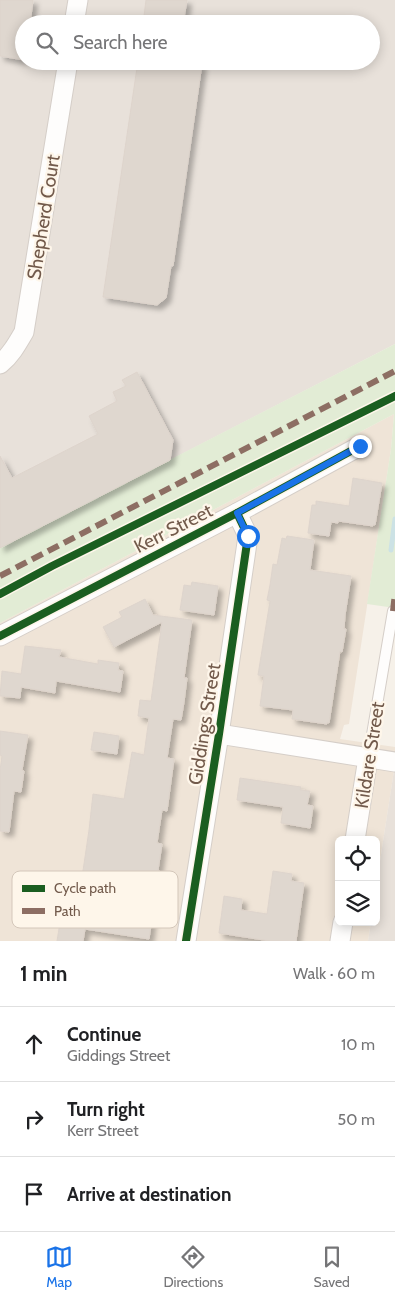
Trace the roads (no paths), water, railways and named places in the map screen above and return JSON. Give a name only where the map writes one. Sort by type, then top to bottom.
[{"type":"street","points":[[76,15],[78,0]]},
{"type":"street","name":"Shepherd Court","points":[[0,364],[8,358],[17,346],[24,332],[67,70]]},
{"type":"street","name":"Kerr Street","points":[[0,636],[237,513],[360,446]]},
{"type":"street","name":"Giddings Street","points":[[186,941],[248,536],[237,513]]},
{"type":"street","points":[[219,734],[395,762]]},
{"type":"street","name":"Kildare Street","points":[[356,836],[368,758]]},
{"type":"street","points":[[340,941],[342,926]]},
{"type":"lane","name":"Kildare Street","points":[[368,758],[392,611]]},
{"type":"waterway","points":[[391,550],[395,519]]}]
